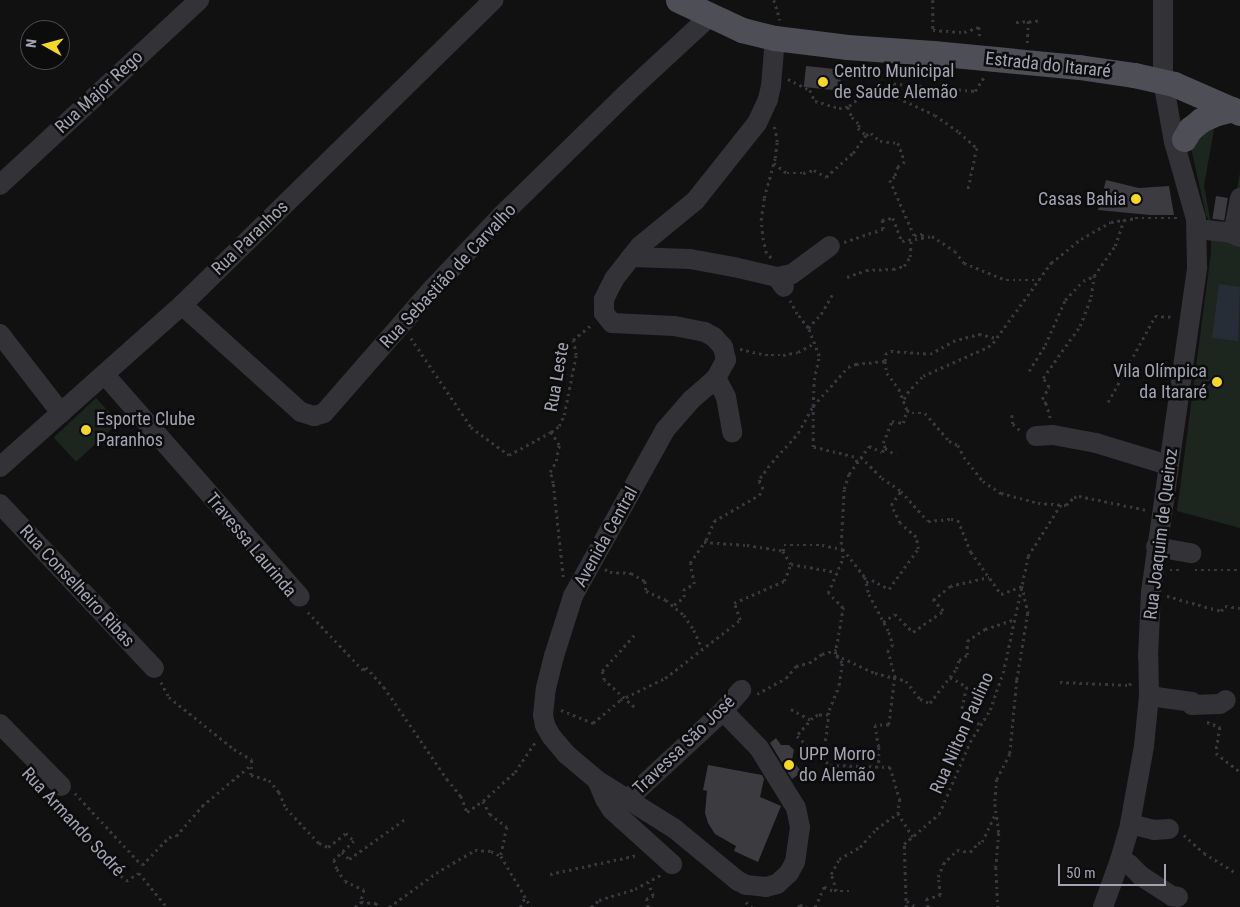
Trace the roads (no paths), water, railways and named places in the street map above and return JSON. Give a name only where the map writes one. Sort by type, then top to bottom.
[{"type":"main road","name":"Estrada do Itararé","points":[[678,0],[742,30],[775,38],[847,47],[1167,74],[1236,111]]},
{"type":"main road","points":[[1182,149],[1190,129],[1201,120],[1217,113],[1236,111]]},
{"type":"street","name":"Rua Major Rego","points":[[0,185],[199,0]]},
{"type":"street","name":"Rua Paranhos","points":[[0,467],[182,305],[493,0]]},
{"type":"street","name":"Rua Joaquim de Queiroz","points":[[1103,907],[1120,860],[1130,824],[1144,746],[1149,689],[1148,656],[1151,592],[1197,267],[1197,224],[1167,74],[1163,0]]},
{"type":"street","name":"Rua Sebastião de Carvalho","points":[[182,305],[301,412],[314,416],[324,413],[400,325],[501,216],[628,92],[710,16]]},
{"type":"street","points":[[631,257],[649,238],[696,201],[757,123],[768,100],[773,73],[775,38]]},
{"type":"street","points":[[1197,224],[1237,236],[1240,198]]},
{"type":"street","points":[[631,257],[690,259],[782,280],[830,246]]},
{"type":"street","name":"Avenida Central","points":[[597,780],[567,755],[551,736],[545,725],[544,702],[554,656],[573,596],[665,430],[691,400],[716,378],[726,360],[723,347],[714,337],[698,330],[674,326],[612,323],[604,312],[604,298],[631,257]]},
{"type":"street","points":[[0,334],[60,413]]},
{"type":"street","name":"Travessa Laurinda","points":[[105,375],[300,597]]},
{"type":"street","points":[[716,378],[726,398],[732,432]]},
{"type":"street","points":[[1045,436],[1096,443],[1168,466]]},
{"type":"street","name":"Rua Conselheiro Ribas","points":[[0,504],[154,668]]},
{"type":"street","points":[[1156,547],[1192,553]]},
{"type":"street","points":[[1149,689],[1192,702],[1192,705],[1220,704],[1226,700]]},
{"type":"street","name":"Travessa São José","points":[[730,701],[796,808],[800,827],[795,862],[789,873],[777,884],[759,887],[746,885],[738,881],[675,829],[627,800],[730,701]]},
{"type":"street","name":"Rua Armando Sodré","points":[[0,724],[56,792]]},
{"type":"street","points":[[597,780],[627,800]]},
{"type":"street","points":[[597,780],[604,799],[612,810],[665,857]]},
{"type":"street","points":[[1130,824],[1154,830],[1168,829]]},
{"type":"street","points":[[1120,860],[1129,864],[1141,876],[1172,896],[1178,897]]},
{"type":"place","name":"Centro Municipal de Saúde Alemão","points":[[823,82]]},
{"type":"place","name":"Casas Bahia","points":[[1136,199]]},
{"type":"place","name":"Vila Olímpica da Itararé","points":[[1217,382]]},
{"type":"place","name":"Esporte Clube Paranhos","points":[[86,430]]},
{"type":"place","name":"UPP Morro do Alemão","points":[[789,765]]}]
